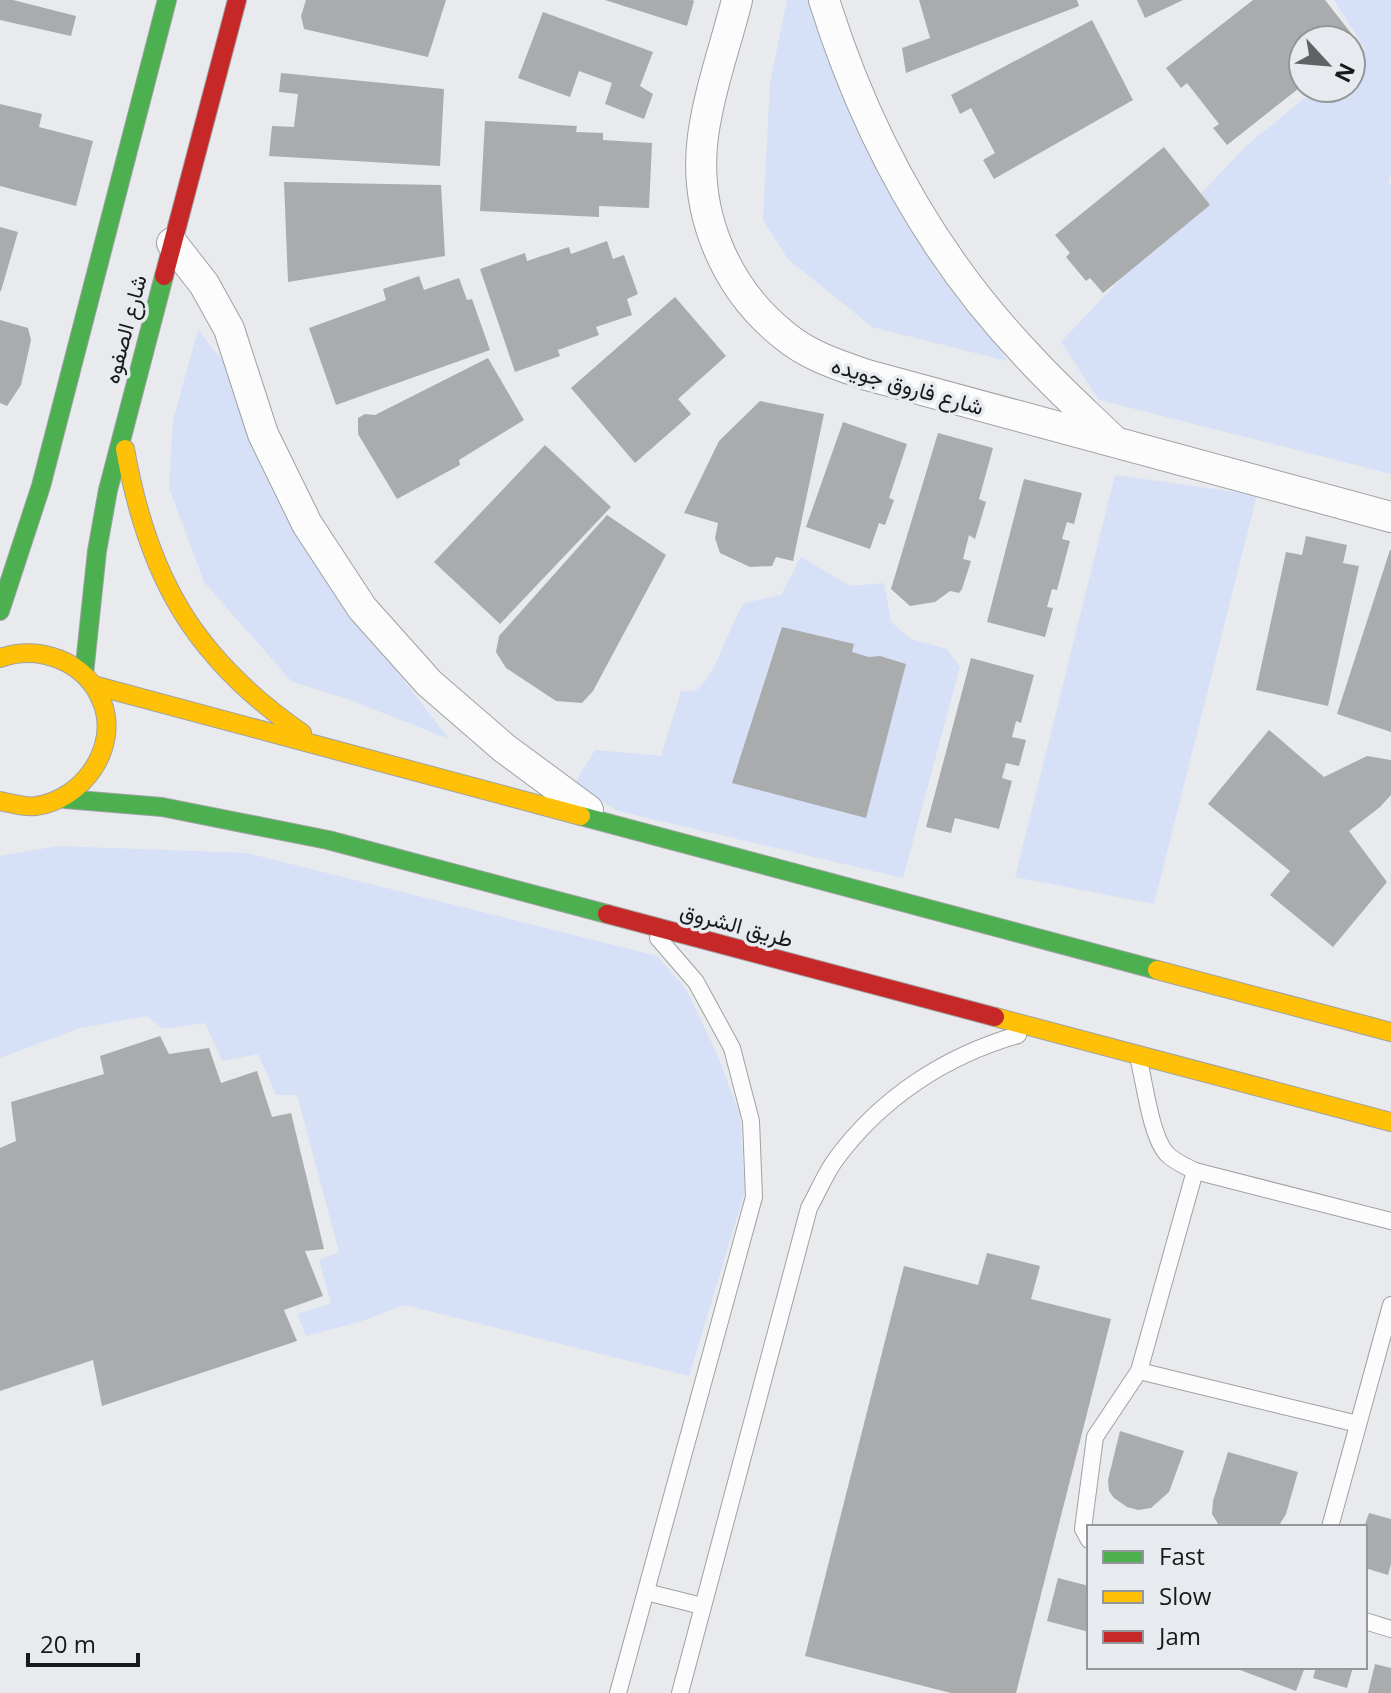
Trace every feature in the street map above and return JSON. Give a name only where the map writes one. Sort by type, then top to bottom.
[{"type":"street","name":"شارع الصفوه","points":[[0,611],[41,486],[167,0]]},
{"type":"street","name":"شارع الصفوه","points":[[89,680],[97,551],[123,429],[237,0]]},
{"type":"street","name":"شارع فاروق جويده","points":[[737,0],[703,136],[701,181],[709,226],[726,268],[752,305],[785,337],[824,360],[867,375],[1391,517]]},
{"type":"street","points":[[824,0],[846,67],[873,129],[904,189],[940,247],[981,302],[1025,353],[1115,442]]},
{"type":"street","points":[[172,243],[204,284],[229,329],[263,434],[307,524],[362,608],[429,683],[504,748],[606,823]]},
{"type":"street","points":[[123,429],[130,485],[145,541],[168,592],[199,640],[236,682],[280,719],[328,748]]},
{"type":"street","points":[[0,658],[30,651],[68,663],[89,680],[103,705],[107,727],[104,748],[96,769],[82,786],[65,799]]},
{"type":"street","points":[[89,680],[328,748],[1391,1032]]},
{"type":"street","name":"طريق الشروق","points":[[1,803],[34,806],[65,799],[162,807],[299,834],[1391,1122]]},
{"type":"lane","points":[[618,1693],[754,1197],[751,1121],[732,1048],[696,982],[647,924]]},
{"type":"lane","points":[[680,1693],[809,1208],[834,1161],[866,1123],[903,1091],[944,1064],[989,1043],[1036,1030]]},
{"type":"lane","points":[[1138,1056],[1159,1142],[1167,1154],[1195,1171],[1391,1221]]},
{"type":"lane","points":[[1087,1536],[1083,1529],[1095,1437],[1139,1371],[1195,1171]]},
{"type":"lane","points":[[1331,1525],[1391,1305]]},
{"type":"lane","points":[[1139,1371],[1358,1424]]},
{"type":"lane","points":[[646,1592],[702,1606]]},
{"type":"lane","points":[[1367,1622],[1391,1629]]},
{"type":"shaded area","points":[[787,0],[811,0],[862,137],[937,272],[985,327],[1007,361],[872,327],[788,259],[763,220],[770,83]]},
{"type":"shaded area","points":[[1334,0],[1391,0],[1391,175],[1388,183],[1391,185],[1391,474],[1099,400],[1061,342],[1246,146],[1297,104],[1367,104],[1367,24],[1349,24]]},
{"type":"shaded area","points":[[198,330],[230,370],[348,608],[449,739],[345,698],[292,682],[204,582],[169,488],[173,420]]},
{"type":"shaded area","points":[[1115,475],[1257,495],[1154,904],[1015,877]]},
{"type":"shaded area","points":[[801,557],[850,586],[884,583],[891,622],[911,639],[947,649],[960,667],[903,878],[618,811],[574,784],[595,750],[661,756],[681,691],[694,691],[708,677],[744,603],[781,595]]},
{"type":"shaded area","points":[[58,846],[247,853],[657,956],[686,989],[717,1054],[740,1115],[745,1191],[689,1376],[405,1305],[359,1322],[306,1336],[297,1314],[331,1303],[319,1260],[339,1252],[297,1095],[276,1095],[258,1054],[222,1061],[205,1023],[163,1029],[147,1016],[80,1028],[0,1058],[0,856]]},
{"type":"building","points":[[0,0],[13,0],[76,16],[71,36],[0,20]]},
{"type":"building","points":[[306,0],[446,0],[428,57],[304,29],[301,16]]},
{"type":"building","points":[[605,0],[692,0],[694,1],[687,26]]},
{"type":"building","points":[[919,0],[1077,0],[1079,6],[906,73],[902,48],[930,38]]},
{"type":"building","points":[[1137,0],[1183,0],[1145,18]]},
{"type":"building","points":[[1253,0],[1325,0],[1344,24],[1287,24],[1287,98],[1227,145],[1213,128],[1219,124],[1187,83],[1181,88],[1166,68]]},
{"type":"building","points":[[543,12],[653,52],[640,86],[653,94],[644,119],[605,104],[612,83],[579,71],[570,97],[518,78]]},
{"type":"building","points":[[1092,20],[1133,100],[994,179],[983,160],[995,153],[971,108],[960,114],[951,95]]},
{"type":"building","points":[[281,73],[444,89],[440,166],[269,156],[272,126],[294,127],[298,94],[279,92]]},
{"type":"building","points":[[0,104],[42,114],[39,127],[93,141],[76,206],[0,186]]},
{"type":"building","points":[[485,121],[577,126],[576,132],[603,133],[603,140],[652,143],[649,208],[599,206],[599,217],[480,211]]},
{"type":"building","points":[[1164,147],[1210,205],[1103,293],[1090,278],[1086,281],[1066,257],[1070,253],[1055,235]]},
{"type":"building","points":[[284,182],[441,185],[445,256],[288,282]]},
{"type":"building","points":[[0,227],[18,232],[1,291],[0,291]]},
{"type":"building","points":[[607,241],[613,259],[624,255],[638,294],[627,299],[632,315],[596,327],[599,335],[558,350],[560,356],[515,372],[480,269],[525,253],[527,261],[569,247],[571,254]]},
{"type":"building","points":[[419,276],[424,290],[459,278],[467,300],[472,299],[490,350],[336,405],[309,328],[386,300],[383,289]]},
{"type":"building","points":[[675,297],[726,356],[678,399],[691,414],[635,463],[571,388]]},
{"type":"building","points":[[0,320],[28,328],[31,340],[21,385],[7,406],[0,403]]},
{"type":"building","points":[[488,358],[524,420],[459,460],[460,465],[397,499],[358,434],[358,418],[365,414],[375,415]]},
{"type":"building","points":[[760,401],[824,414],[793,561],[776,557],[772,566],[750,567],[720,553],[715,538],[718,523],[684,513],[719,441]]},
{"type":"building","points":[[843,422],[907,444],[889,498],[894,500],[885,525],[879,523],[870,549],[806,527]]},
{"type":"building","points":[[938,433],[993,448],[979,499],[986,502],[975,539],[969,535],[963,559],[971,561],[962,589],[959,593],[950,591],[935,602],[910,606],[891,589]]},
{"type":"building","points":[[545,445],[611,507],[500,624],[434,562]]},
{"type":"building","points":[[1024,479],[1082,493],[1074,524],[1067,522],[1062,539],[1070,541],[1057,590],[1052,589],[1047,607],[1053,608],[1045,637],[987,622]]},
{"type":"building","points":[[607,515],[666,555],[593,691],[582,703],[556,701],[506,668],[496,652],[499,636]]},
{"type":"building","points":[[1306,536],[1347,545],[1343,563],[1359,566],[1328,706],[1256,690],[1286,552],[1302,555]]},
{"type":"building","points":[[1391,550],[1391,732],[1337,714]]},
{"type":"building","points":[[782,627],[854,644],[852,652],[906,664],[866,818],[732,783]]},
{"type":"building","points":[[971,658],[1034,675],[1021,723],[1016,721],[1012,737],[1026,740],[1019,766],[1006,763],[1002,778],[1012,781],[999,829],[955,818],[951,833],[926,827]]},
{"type":"building","points":[[1269,730],[1324,777],[1367,756],[1391,760],[1391,795],[1349,831],[1387,882],[1333,947],[1270,895],[1290,871],[1208,804]]},
{"type":"building","points":[[160,1036],[169,1054],[209,1048],[221,1083],[257,1071],[272,1117],[291,1113],[324,1249],[305,1251],[323,1296],[284,1310],[297,1341],[102,1406],[93,1360],[0,1391],[0,1148],[16,1141],[11,1102],[104,1074],[100,1056]]},
{"type":"building","points":[[987,1253],[1040,1266],[1031,1299],[1111,1319],[1016,1693],[951,1693],[805,1656],[904,1266],[978,1285]]},
{"type":"building","points":[[1120,1431],[1184,1451],[1169,1492],[1151,1508],[1138,1510],[1127,1507],[1109,1491],[1108,1480]]},
{"type":"building","points":[[1228,1452],[1298,1472],[1286,1514],[1279,1525],[1219,1525],[1212,1514]]},
{"type":"building","points":[[1369,1513],[1391,1519],[1391,1564],[1388,1575],[1367,1569],[1365,1525]]},
{"type":"building","points":[[1058,1578],[1087,1585],[1087,1631],[1047,1621]]},
{"type":"building","points":[[1375,1664],[1391,1668],[1391,1693],[1368,1693]]},
{"type":"building","points":[[1237,1669],[1304,1669],[1296,1691]]},
{"type":"building","points":[[1315,1669],[1352,1669],[1347,1688],[1313,1678]]},
{"type":"traffic: fast","points":[[0,611],[41,486],[167,0]]},
{"type":"traffic: fast","points":[[84,674],[97,551],[108,490],[164,276]]},
{"type":"traffic: fast","points":[[65,799],[162,807],[328,840],[607,914]]},
{"type":"traffic: fast","points":[[581,816],[1157,970]]},
{"type":"traffic: slow","points":[[125,449],[147,537],[182,611],[232,675],[264,705],[302,733]]},
{"type":"traffic: slow","points":[[0,658],[30,653],[60,659],[73,666],[95,688],[106,719],[106,737],[101,754],[82,783],[68,794],[36,806],[0,801]]},
{"type":"traffic: slow","points":[[93,685],[581,816]]},
{"type":"traffic: slow","points":[[1157,970],[1391,1032]]},
{"type":"traffic: slow","points":[[995,1017],[1391,1122]]},
{"type":"traffic: jam","points":[[164,276],[237,0]]},
{"type":"traffic: jam","points":[[607,914],[995,1017]]}]
